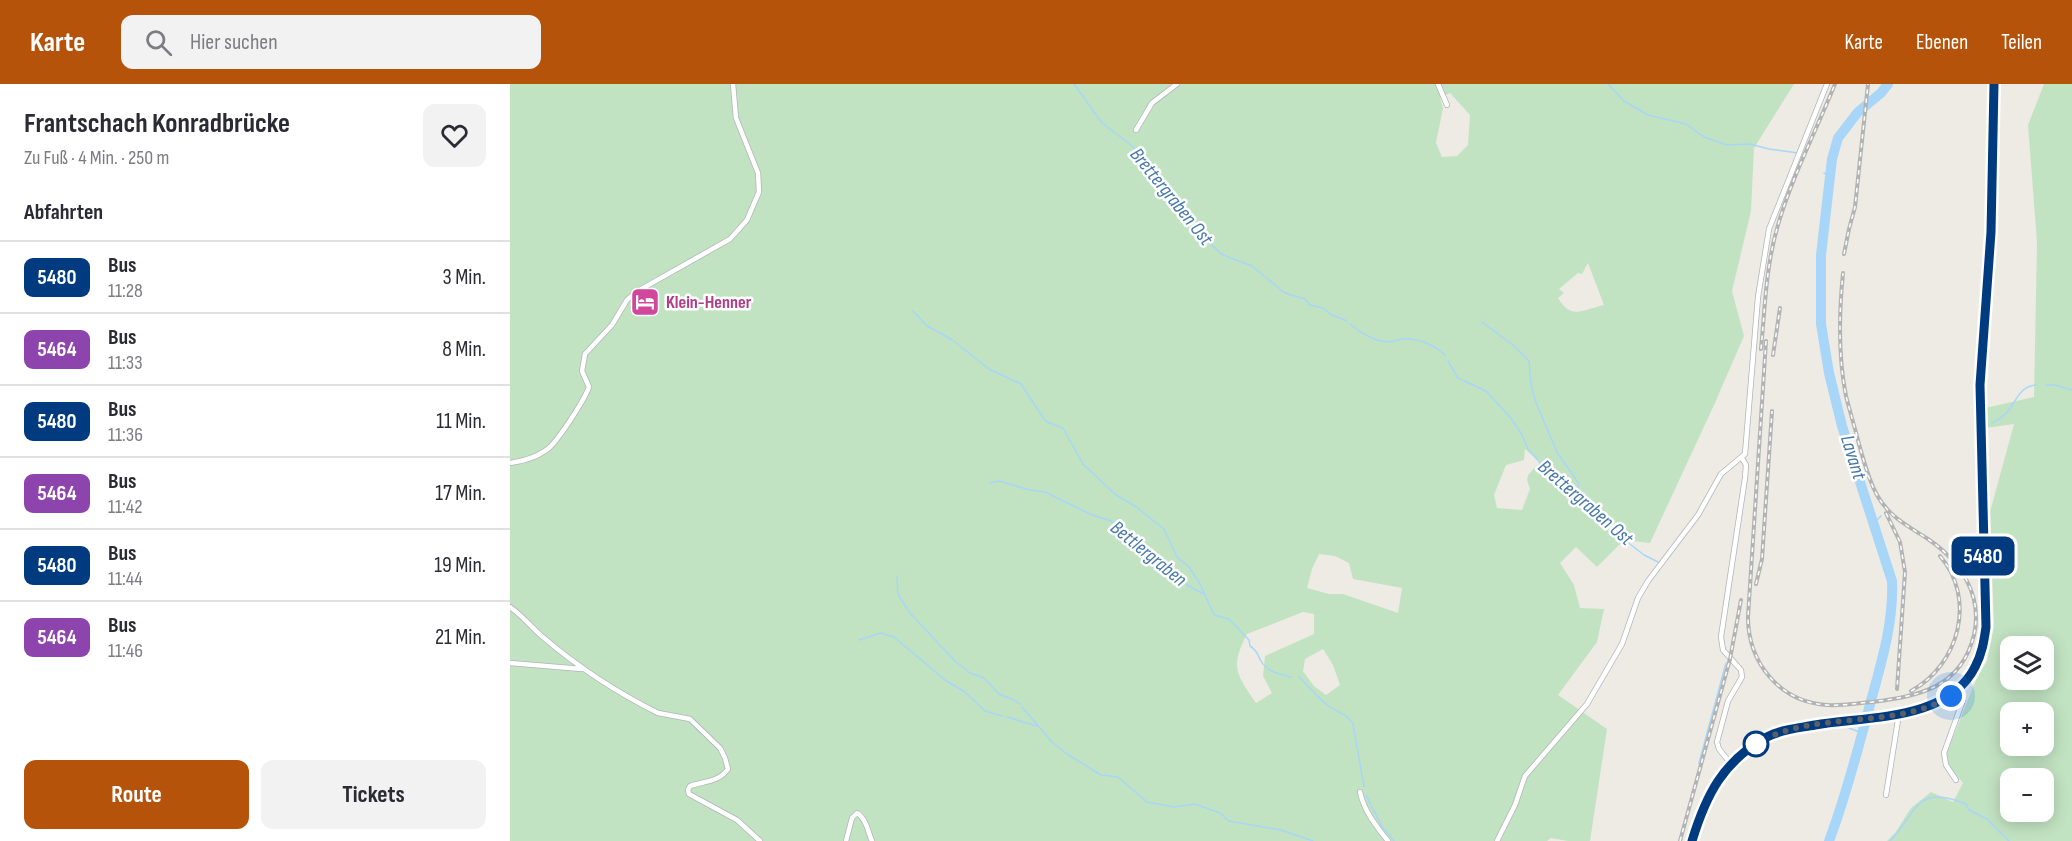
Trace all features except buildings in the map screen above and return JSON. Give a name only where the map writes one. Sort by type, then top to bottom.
[{"type":"main road","points":[[1692,841],[1710,791],[1731,764],[1750,748],[1777,733],[1929,707],[1958,690],[1975,668],[1982,651],[1986,627],[1980,385],[1991,232],[1994,84]]},
{"type":"street","points":[[510,463],[524,460],[549,448],[585,399],[589,387],[582,371],[585,354],[612,325],[627,300],[636,292],[730,239],[747,220],[759,192],[758,173],[736,118],[733,84]]},
{"type":"street","points":[[1136,130],[1152,102],[1177,84]]},
{"type":"street","points":[[1438,84],[1447,105]]},
{"type":"street","points":[[1497,841],[1515,805],[1525,776],[1587,705],[1622,644],[1638,598],[1648,581],[1698,515],[1721,474],[1742,458],[1746,449],[1758,297],[1765,245],[1769,229],[1827,84]]},
{"type":"street","points":[[1731,764],[1719,749],[1717,742],[1728,700],[1742,677],[1741,670],[1723,650],[1721,637],[1745,478],[1746,465],[1742,458]]},
{"type":"street","points":[[510,607],[523,616],[544,638],[584,668],[658,713],[671,717],[687,717],[711,738],[724,754],[728,769],[720,777],[690,786],[689,794],[737,820],[760,841]]},
{"type":"street","points":[[510,663],[584,668]]},
{"type":"street","points":[[1956,780],[1946,765],[1944,753],[1963,699],[1958,690]]},
{"type":"street","points":[[1886,795],[1899,713]]},
{"type":"street","points":[[1360,792],[1374,825],[1388,841]]},
{"type":"street","points":[[846,841],[852,818],[857,813],[865,822],[872,841]]},
{"type":"green space","points":[[510,84],[1794,84],[1754,148],[1751,211],[1732,291],[1744,336],[1650,543],[1624,540],[1597,567],[1576,547],[1560,563],[1574,585],[1580,608],[1604,609],[1597,642],[1558,695],[1607,729],[1590,841],[1551,838],[1547,841],[510,841]],"holes":[[[1450,93],[1470,115],[1468,145],[1457,156],[1442,157],[1436,143],[1443,108],[1440,98]],[[1588,263],[1604,305],[1578,312],[1563,305],[1558,298],[1564,293],[1559,289],[1578,273],[1582,274]],[[1525,449],[1540,462],[1528,475],[1530,489],[1522,510],[1497,508],[1494,495],[1506,465],[1524,460]],[[1319,554],[1335,556],[1349,563],[1353,579],[1402,588],[1398,613],[1343,594],[1329,594],[1307,588]],[[1303,612],[1314,614],[1314,634],[1265,656],[1263,676],[1272,693],[1256,703],[1244,685],[1238,670],[1238,655],[1247,634]],[[1323,649],[1333,665],[1340,685],[1326,695],[1314,686],[1303,671],[1305,659]]]},
{"type":"green space","points":[[2044,84],[2072,84],[2072,841],[1887,841],[1911,808],[1931,792],[1953,802],[1963,783],[1947,764],[1947,752],[1976,680],[1987,661],[1994,626],[1990,512],[2014,424],[1986,428],[1985,408],[2034,397],[2037,242],[2028,125]]},
{"type":"waterway","name":"Brettergraben Ost","points":[[1074,84],[1102,123],[1131,145],[1165,181],[1178,208],[1189,211],[1194,216],[1205,238],[1221,254],[1252,266],[1285,293],[1305,299],[1310,305],[1323,308],[1330,314],[1347,321]]},
{"type":"waterway","points":[[1608,84],[1624,101],[1648,115],[1686,124],[1704,137],[1727,145],[1750,144],[1798,153]]},
{"type":"waterway","name":"Lavant","points":[[1829,841],[1850,777],[1881,664],[1891,615],[1892,581],[1842,426],[1829,373],[1821,324],[1821,255],[1832,159],[1838,138],[1858,112],[1881,93],[1888,84]]},
{"type":"waterway","name":"Lavant","points":[[1824,173],[1830,176]]},
{"type":"waterway","points":[[913,311],[927,326],[951,339],[989,369],[1021,384],[1044,419],[1063,428],[1083,464],[1116,495],[1135,506],[1164,529],[1177,557],[1189,567],[1200,584],[1214,615],[1229,619],[1249,640],[1250,646],[1267,668],[1291,677]]},
{"type":"waterway","points":[[1482,322],[1514,346],[1529,361],[1531,385],[1536,403],[1557,452],[1579,484],[1576,492]]},
{"type":"waterway","name":"Brettergraben Ost","points":[[1350,324],[1378,340],[1388,342],[1414,339],[1431,345],[1445,355]]},
{"type":"waterway","name":"Brettergraben Ost","points":[[1448,361],[1458,378],[1486,391],[1510,417],[1528,449],[1561,485],[1576,492],[1617,534],[1644,555],[1658,562]]},
{"type":"waterway","points":[[1992,423],[2006,413],[2022,391],[2036,385]]},
{"type":"waterway","points":[[2046,385],[2072,390]]},
{"type":"waterway","name":"Bettlergraben","points":[[990,483],[999,481],[1045,492],[1090,514],[1111,521],[1187,585],[1204,594]]},
{"type":"waterway","points":[[1873,524],[1881,516]]},
{"type":"waterway","points":[[897,576],[898,594],[909,612],[955,661],[970,673],[984,678],[999,694],[1020,704]]},
{"type":"waterway","points":[[859,640],[881,633],[894,637],[945,680],[965,692],[985,711],[1002,716]]},
{"type":"waterway","name":"Brettergraben Ost","points":[[1699,763],[1726,663]]},
{"type":"waterway","points":[[1299,677],[1330,707],[1346,716],[1353,724],[1364,787]]},
{"type":"waterway","points":[[1022,707],[1052,742],[1067,754],[1101,775],[1118,777],[1147,802],[1174,807],[1195,804],[1220,813],[1229,821],[1281,830],[1313,841]]},
{"type":"waterway","points":[[1007,717],[1037,726]]},
{"type":"waterway","name":"Brettergraben Ost","points":[[1849,728],[1862,733]]},
{"type":"waterway","points":[[1366,795],[1382,827],[1394,841]]},
{"type":"waterway","points":[[1890,841],[1919,804],[1937,797],[1949,798],[1966,804],[1969,810],[1987,819],[2009,841]]},
{"type":"railway","points":[[1761,349],[1768,271],[1778,225],[1797,172],[1835,84]]},
{"type":"railway","points":[[1844,254],[1855,207],[1868,84]]},
{"type":"railway","points":[[1766,341],[1748,617],[1749,634],[1760,664],[1781,688],[1794,696],[1827,705],[1889,700],[1936,686],[1959,667],[1968,653],[1976,620],[1972,592],[1959,568],[1950,558],[1940,548],[1893,515],[1882,503],[1871,483],[1843,381],[1840,334],[1843,273]]},
{"type":"railway","points":[[1773,355],[1780,308]]},
{"type":"railway","points":[[1756,584],[1762,559],[1772,411]]},
{"type":"railway","points":[[1886,513],[1900,542],[1905,572],[1897,689]]},
{"type":"railway","points":[[1911,691],[1928,679],[1941,665],[1951,648],[1957,630],[1960,611],[1958,592],[1951,573],[1940,556]]},
{"type":"railway","points":[[1680,841],[1730,659],[1741,600]]},
{"type":"bus line","name":"5480","points":[[1692,841],[1710,791],[1740,755],[1756,744],[1777,733],[1795,728],[1929,707],[1958,690],[1975,668],[1980,657],[1986,627],[1980,385],[1991,232],[1994,84]]},
{"type":"place","name":"Klein-Henner","points":[[645,302]]},
{"type":"route","points":[[1756,744],[1777,733],[1795,728],[1915,711],[1951,696]]}]
